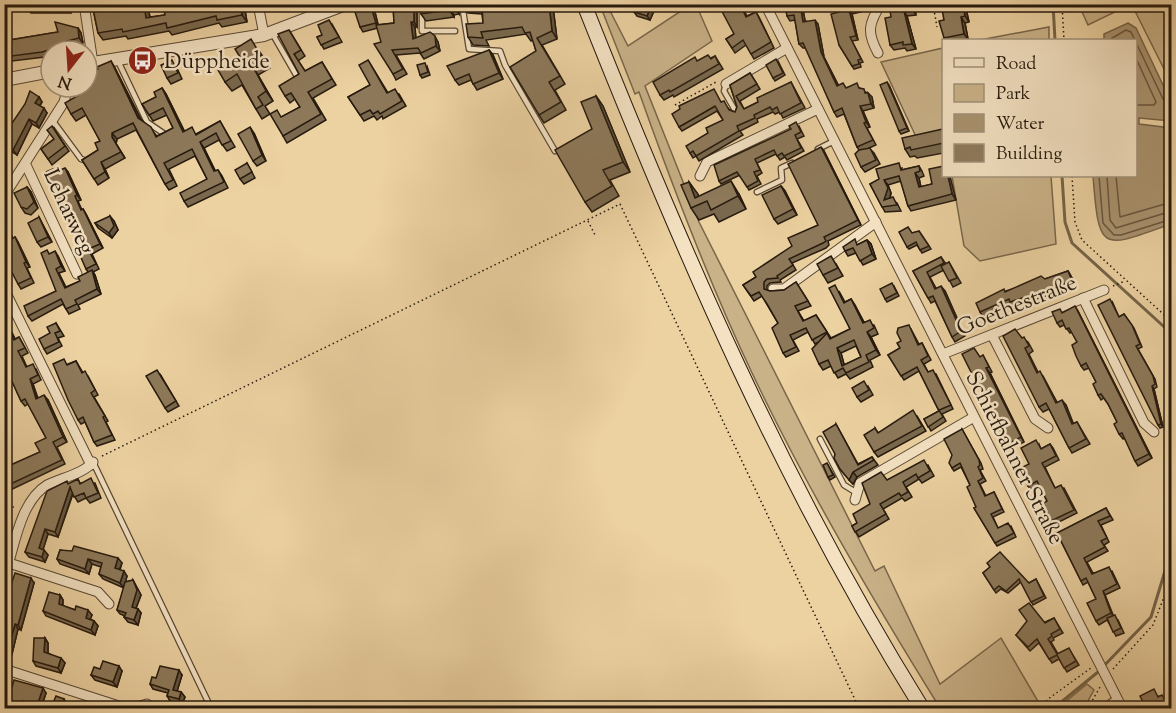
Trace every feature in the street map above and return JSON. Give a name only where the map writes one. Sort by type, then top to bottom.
[{"type":"main road","points":[[584,4],[696,277],[738,369],[820,535],[922,708]]},
{"type":"street","points":[[84,4],[88,39]]},
{"type":"street","points":[[258,4],[268,34]]},
{"type":"street","points":[[99,62],[268,34],[346,4]]},
{"type":"street","name":"Schiefbahner Straße","points":[[765,4],[1122,708]]},
{"type":"street","points":[[878,53],[870,39],[869,28],[880,4]]},
{"type":"street","points":[[726,84],[787,48]]},
{"type":"street","points":[[4,80],[39,73]]},
{"type":"street","points":[[4,196],[26,165],[65,99]]},
{"type":"street","points":[[700,176],[707,162],[818,110]]},
{"type":"street","name":"Leharweg","points":[[26,165],[77,274]]},
{"type":"street","points":[[773,289],[784,289],[876,222]]},
{"type":"street","points":[[4,289],[92,463],[42,489],[26,511],[4,578]]},
{"type":"street","name":"Goethestraße","points":[[943,354],[1104,290]]},
{"type":"street","points":[[1083,298],[1144,423],[1154,432]]},
{"type":"street","points":[[992,335],[1035,419],[1048,428]]},
{"type":"street","points":[[856,497],[860,483],[974,417]]},
{"type":"street","points":[[9,563],[98,592],[109,604]]},
{"type":"street","points":[[4,669],[125,708]]},
{"type":"street","points":[[133,708],[147,704]]},
{"type":"lane","points":[[422,4],[422,31],[456,31]]},
{"type":"lane","points":[[462,4],[469,49],[500,51],[505,65],[555,151]]},
{"type":"lane","points":[[268,34],[299,80]]},
{"type":"lane","points":[[117,59],[147,122],[163,133]]},
{"type":"lane","points":[[726,84],[724,91],[736,112]]},
{"type":"lane","points":[[53,121],[82,160],[94,158]]},
{"type":"lane","points":[[810,153],[834,141]]},
{"type":"lane","points":[[757,192],[782,180],[781,168],[802,157]]},
{"type":"lane","points":[[819,439],[844,485],[856,497]]},
{"type":"lane","points":[[92,463],[211,708]]},
{"type":"lane","points":[[1102,708],[1116,698]]},
{"type":"path","points":[[120,7],[131,4]]},
{"type":"path","points":[[933,4],[937,27]]},
{"type":"path","points":[[1062,4],[1064,39]]},
{"type":"path","points":[[675,105],[717,82],[726,84]]},
{"type":"path","points":[[1072,177],[1074,217],[1080,236],[1091,250],[1172,322]]},
{"type":"path","points":[[92,463],[620,204],[859,708]]},
{"type":"path","points":[[588,220],[596,235]]},
{"type":"path","points":[[1104,290],[1126,281]]},
{"type":"path","points":[[4,504],[26,511]]},
{"type":"path","points":[[1040,708],[1048,699],[1101,670],[1153,625],[1172,578]]},
{"type":"path","points":[[1088,708],[1101,670]]},
{"type":"green space","points":[[600,5],[607,5],[628,46],[690,5],[707,5],[698,9],[712,41],[645,86],[699,222],[875,571],[884,566],[940,684],[1001,638],[1039,703],[1036,708],[940,708],[842,544],[753,375],[678,199],[639,92],[635,94]]},
{"type":"green space","points":[[1079,5],[1114,5],[1117,11],[1088,25]]},
{"type":"green space","points":[[1132,5],[1171,5],[1171,83]]},
{"type":"green space","points":[[1049,27],[1049,39],[985,39]]},
{"type":"green space","points":[[942,48],[942,136],[918,141],[881,62]]},
{"type":"green space","points":[[952,177],[1051,177],[1056,244],[980,261],[964,246]]},
{"type":"green space","points":[[1087,684],[1094,690],[1084,708],[1058,708]]},
{"type":"water","points":[[1128,23],[1136,28],[1171,102],[1171,121],[1139,118],[1139,124],[1171,128],[1171,224],[1117,240],[1108,239],[1102,232],[1098,220],[1093,177],[1137,177],[1137,39],[1104,39],[1104,34]]},
{"type":"building","points":[[27,4],[67,4],[67,7],[27,8]]},
{"type":"building","points":[[92,4],[117,4],[119,10],[144,5],[146,18],[165,15],[163,6],[169,4],[240,4],[242,15],[217,20],[216,16],[167,28],[166,23],[123,32],[122,29],[98,33]]},
{"type":"building","points":[[393,4],[414,5],[414,22],[411,22],[413,39],[430,32],[435,36],[436,46],[421,53],[418,48],[392,50],[403,69],[393,74],[374,44],[381,42],[376,25],[394,23]]},
{"type":"building","points":[[421,4],[454,4],[454,7],[449,7],[449,10],[421,14]]},
{"type":"building","points":[[462,4],[549,4],[552,31],[537,38],[560,76],[549,82],[561,102],[539,115],[510,67],[536,51],[530,32],[525,33],[522,27],[481,32],[483,38],[468,37],[466,24],[483,23],[482,6],[463,6]]},
{"type":"building","points":[[624,4],[652,4],[647,16],[634,12],[633,5],[624,6]]},
{"type":"building","points":[[718,4],[740,4],[746,17],[756,12],[771,42],[751,54],[743,40],[732,48],[726,39],[734,34]]},
{"type":"building","points":[[785,4],[800,4],[803,22],[815,20],[821,52],[837,86],[843,83],[846,88],[857,83],[859,88],[868,93],[871,104],[860,106],[866,122],[864,123],[873,140],[857,147],[842,108],[834,112],[803,43],[799,44],[794,15],[787,16]]},
{"type":"building","points":[[837,4],[858,4],[859,9],[849,10],[856,36],[850,37],[861,59],[858,60],[859,64],[852,66],[839,45],[831,14],[839,12]]},
{"type":"building","points":[[889,4],[911,4],[912,9],[904,11],[912,44],[903,45],[903,42],[890,45],[885,18],[891,17]]},
{"type":"building","points":[[941,4],[963,4],[965,16],[961,17],[964,34],[944,38],[939,21],[944,20]]},
{"type":"building","points":[[371,7],[376,23],[360,27],[355,12]]},
{"type":"building","points":[[329,20],[339,37],[321,45],[317,37],[322,35],[318,25]]},
{"type":"building","points":[[55,22],[78,28],[79,38],[39,39],[39,52],[4,57],[4,41],[58,32]]},
{"type":"building","points":[[289,30],[301,50],[294,54],[305,71],[322,62],[332,79],[308,92],[321,114],[283,136],[270,114],[277,110],[281,117],[300,107],[291,93],[285,96],[279,86],[299,74],[278,34]]},
{"type":"building","points":[[251,39],[263,59],[252,65],[266,91],[258,97],[263,105],[256,109],[237,74],[225,82],[218,70],[240,57],[235,49]]},
{"type":"building","points":[[489,50],[499,73],[473,84],[469,74],[455,80],[447,66]]},
{"type":"building","points":[[708,55],[711,59],[715,56],[719,64],[670,92],[669,90],[660,95],[653,82],[695,57],[697,61]]},
{"type":"building","points":[[776,59],[783,73],[773,78],[766,65]]},
{"type":"building","points":[[172,60],[178,73],[167,78],[161,65]]},
{"type":"building","points":[[368,60],[387,93],[395,89],[402,101],[380,114],[378,111],[373,114],[370,110],[360,115],[348,97],[370,85],[359,65]]},
{"type":"building","points":[[111,61],[138,118],[151,127],[156,137],[173,128],[163,108],[149,115],[142,104],[156,97],[154,92],[162,88],[183,132],[192,127],[196,135],[220,121],[231,141],[222,145],[216,133],[200,142],[214,171],[218,170],[224,182],[184,201],[180,193],[207,179],[192,149],[164,163],[173,180],[165,184],[133,123],[112,133],[121,152],[101,162],[105,172],[94,179],[82,160],[98,150],[95,143],[100,141],[82,108],[71,114],[65,103],[72,99],[99,99],[99,66]]},
{"type":"building","points":[[425,63],[428,72],[420,75],[417,65]]},
{"type":"building","points":[[750,73],[757,84],[736,96],[744,109],[758,102],[757,98],[791,82],[801,103],[780,114],[777,107],[772,110],[770,107],[754,115],[755,118],[737,126],[739,131],[696,156],[693,151],[690,153],[686,146],[708,133],[706,128],[723,120],[715,106],[679,127],[672,114],[680,109],[679,106],[714,89],[721,102],[724,101],[729,110],[735,112],[737,107],[730,85]]},
{"type":"building","points":[[887,82],[907,128],[899,131],[880,85]]},
{"type":"building","points":[[30,91],[39,97],[35,103],[44,108],[36,123],[29,119],[13,150],[4,144],[4,135],[25,104]]},
{"type":"building","points":[[596,96],[623,162],[603,170],[612,186],[585,202],[555,150],[592,129],[581,102]]},
{"type":"building","points":[[796,122],[801,132],[795,135],[801,148],[784,156],[782,153],[777,156],[774,150],[755,159],[760,170],[754,172],[758,181],[747,187],[737,172],[719,181],[714,165],[791,129],[789,126]]},
{"type":"building","points":[[52,126],[65,146],[48,159],[41,149],[54,139],[47,130]]},
{"type":"building","points":[[250,127],[262,155],[253,161],[238,134]]},
{"type":"building","points":[[942,129],[942,143],[911,150],[910,147],[905,149],[902,138]]},
{"type":"building","points":[[821,147],[858,220],[824,237],[826,241],[823,243],[789,259],[793,265],[777,276],[778,278],[767,279],[764,282],[764,289],[770,291],[784,290],[796,282],[808,301],[795,306],[803,321],[816,315],[827,332],[812,340],[806,328],[790,335],[796,347],[783,353],[772,328],[778,323],[767,304],[759,292],[751,296],[743,285],[756,277],[753,272],[792,246],[788,238],[818,225],[788,164]]},
{"type":"building","points":[[870,148],[876,160],[861,167],[855,154],[859,150]]},
{"type":"building","points":[[247,163],[252,172],[240,179],[235,170]]},
{"type":"building","points":[[899,163],[901,170],[919,166],[920,171],[915,173],[919,187],[932,184],[929,169],[942,166],[942,177],[948,177],[952,194],[908,206],[899,176],[884,180],[888,188],[884,200],[893,197],[897,205],[882,207],[870,184],[879,179],[876,169]]},
{"type":"building","points":[[65,168],[81,210],[83,209],[100,244],[88,249],[96,264],[86,269],[79,253],[83,251],[46,172],[53,169],[55,172]]},
{"type":"building","points":[[731,181],[738,196],[711,210],[707,201],[691,208],[681,185],[689,182],[695,198]]},
{"type":"building","points":[[781,186],[793,209],[774,219],[762,195]]},
{"type":"building","points":[[27,187],[34,202],[27,209],[21,207],[14,193]]},
{"type":"building","points":[[110,216],[114,226],[109,233],[95,223]]},
{"type":"building","points":[[39,217],[48,237],[37,242],[28,223]]},
{"type":"building","points":[[4,223],[12,239],[15,237],[31,278],[18,284],[4,257]]},
{"type":"building","points":[[908,227],[912,233],[919,231],[929,246],[920,250],[916,242],[907,247],[899,232]]},
{"type":"building","points":[[855,239],[857,245],[867,240],[872,254],[860,261],[853,248],[845,251],[843,247]]},
{"type":"building","points":[[47,250],[49,254],[55,251],[61,266],[56,269],[65,288],[80,281],[78,277],[92,270],[97,289],[75,300],[77,304],[66,309],[61,299],[28,316],[24,306],[56,291],[41,253]]},
{"type":"building","points":[[831,256],[838,268],[823,275],[817,264]]},
{"type":"building","points":[[941,257],[944,263],[927,272],[935,289],[941,286],[961,331],[952,337],[933,296],[928,298],[913,271]]},
{"type":"building","points":[[949,262],[957,278],[949,281],[941,266]]},
{"type":"building","points":[[1068,271],[1072,281],[1010,302],[1009,299],[980,312],[976,303],[1004,289],[1005,292],[1041,276],[1045,279]]},
{"type":"building","points":[[892,283],[897,293],[885,299],[880,289]]},
{"type":"building","points":[[835,285],[844,303],[851,299],[863,323],[870,320],[874,328],[867,332],[876,350],[866,355],[869,362],[846,373],[843,368],[834,373],[828,360],[819,364],[812,349],[827,333],[830,339],[850,329],[829,288]],"holes":[[[854,340],[861,357],[842,366],[837,348]]]},
{"type":"building","points":[[1110,299],[1119,317],[1124,314],[1132,325],[1140,344],[1136,346],[1153,376],[1155,384],[1152,386],[1161,424],[1158,425],[1098,305]]},
{"type":"building","points":[[1075,306],[1149,454],[1135,461],[1122,433],[1119,434],[1114,424],[1117,422],[1108,404],[1101,394],[1098,395],[1093,384],[1096,382],[1086,363],[1081,366],[1076,356],[1072,345],[1077,342],[1062,320],[1057,323],[1052,312],[1060,309],[1062,313]]},
{"type":"building","points":[[4,319],[14,340],[19,337],[25,348],[18,351],[26,367],[33,364],[38,375],[30,379],[36,399],[44,395],[63,437],[53,442],[62,460],[4,487],[4,468],[40,452],[35,443],[46,438],[25,399],[21,401],[9,375],[4,378],[6,364],[4,361]]},
{"type":"building","points":[[56,323],[60,331],[55,333],[59,342],[44,349],[39,339],[50,333],[47,327]]},
{"type":"building","points":[[909,325],[918,345],[922,343],[928,356],[921,360],[928,372],[933,370],[951,405],[939,410],[943,417],[928,427],[924,419],[939,411],[917,367],[901,376],[888,355],[900,348],[897,343],[901,341],[897,333],[898,328]]},
{"type":"building","points":[[1015,329],[1022,338],[1024,337],[1029,346],[1025,348],[1037,373],[1040,371],[1056,403],[1062,400],[1072,424],[1077,422],[1086,439],[1069,448],[1046,403],[1039,407],[1003,336]]},
{"type":"building","points":[[974,348],[980,357],[983,355],[989,367],[986,368],[1021,437],[1007,444],[962,354]]},
{"type":"building","points":[[64,359],[67,365],[76,361],[82,373],[85,371],[95,390],[91,393],[105,416],[103,417],[112,435],[94,442],[83,417],[78,420],[53,364]]},
{"type":"building","points":[[157,370],[176,401],[165,408],[146,376]]},
{"type":"building","points":[[864,381],[869,390],[857,397],[852,388]]},
{"type":"building","points":[[913,410],[922,426],[874,452],[864,435],[875,428],[878,433]]},
{"type":"building","points":[[836,424],[858,465],[872,457],[874,460],[853,472],[849,480],[834,458],[835,454],[823,432]]},
{"type":"building","points":[[962,429],[979,460],[978,467],[983,478],[978,481],[985,496],[994,492],[1002,509],[991,514],[998,528],[1008,523],[1014,533],[995,543],[974,508],[976,507],[967,487],[970,485],[960,463],[952,468],[949,463],[952,455],[944,439]]},
{"type":"building","points":[[1036,440],[1041,449],[1050,444],[1056,456],[1042,463],[1055,488],[1061,485],[1074,510],[1051,521],[1042,504],[1047,501],[1037,481],[1028,486],[1019,469],[1029,464],[1021,448]]},
{"type":"building","points":[[924,460],[930,471],[918,478],[916,474],[903,482],[908,492],[901,496],[899,493],[880,504],[886,514],[855,532],[852,526],[857,523],[853,514],[870,504],[862,483],[881,472],[887,480]]},
{"type":"building","points":[[827,463],[833,475],[828,477],[823,465]]},
{"type":"building","points":[[91,478],[98,493],[86,498],[84,493],[74,497],[70,487],[55,532],[45,529],[39,548],[44,550],[42,557],[25,552],[47,491],[67,481],[68,484],[78,479],[80,484]]},
{"type":"building","points":[[1106,508],[1110,516],[1098,521],[1107,538],[1101,541],[1105,547],[1084,558],[1092,574],[1109,567],[1117,584],[1103,591],[1111,613],[1096,621],[1087,603],[1096,599],[1086,578],[1081,581],[1057,533]]},
{"type":"building","points":[[74,546],[118,558],[115,568],[124,571],[120,583],[99,574],[102,563],[88,559],[85,569],[57,559],[60,550],[72,551]]},
{"type":"building","points":[[1000,552],[1029,583],[1036,579],[1044,596],[1031,602],[1019,579],[1006,591],[999,586],[994,590],[983,573],[990,567],[987,563]]},
{"type":"building","points":[[15,573],[31,578],[18,625],[15,624],[8,649],[4,648],[4,606]]},
{"type":"building","points":[[133,580],[137,590],[132,607],[138,609],[134,620],[124,617],[126,613],[117,610],[125,582]]},
{"type":"building","points":[[49,592],[60,595],[59,604],[75,610],[76,606],[88,610],[86,618],[94,621],[91,630],[43,611]]},
{"type":"building","points":[[1029,603],[1045,623],[1054,618],[1060,629],[1051,634],[1052,636],[1048,639],[1057,654],[1069,648],[1076,661],[1064,668],[1057,655],[1049,659],[1037,639],[1028,647],[1016,635],[1027,621],[1019,610]]},
{"type":"building","points":[[1115,615],[1121,628],[1113,632],[1107,618]]},
{"type":"building","points":[[34,638],[45,638],[44,652],[61,658],[58,668],[33,661]]},
{"type":"building","points":[[103,661],[119,666],[113,682],[91,675],[94,667],[100,669]]},
{"type":"building","points":[[160,666],[179,670],[173,690],[181,692],[179,699],[167,696],[169,690],[150,684],[152,677],[156,678]]},
{"type":"building","points":[[14,680],[43,688],[37,706],[23,701],[21,708],[4,702],[4,684],[12,687]]},
{"type":"building","points":[[1154,689],[1158,697],[1162,695],[1166,702],[1154,708],[1146,708],[1140,696]]},
{"type":"building","points":[[56,696],[64,699],[61,708],[51,708]]},
{"type":"building","points":[[84,702],[92,704],[90,708],[81,708]]},
{"type":"waterway","points":[[1053,4],[1055,39]]},
{"type":"waterway","points":[[1062,177],[1065,222],[1072,243],[1172,334]]},
{"type":"waterway","points":[[1054,708],[1098,672],[1151,617],[1172,548]]},
{"type":"place","name":"Düppheide","points":[[143,60]]}]
